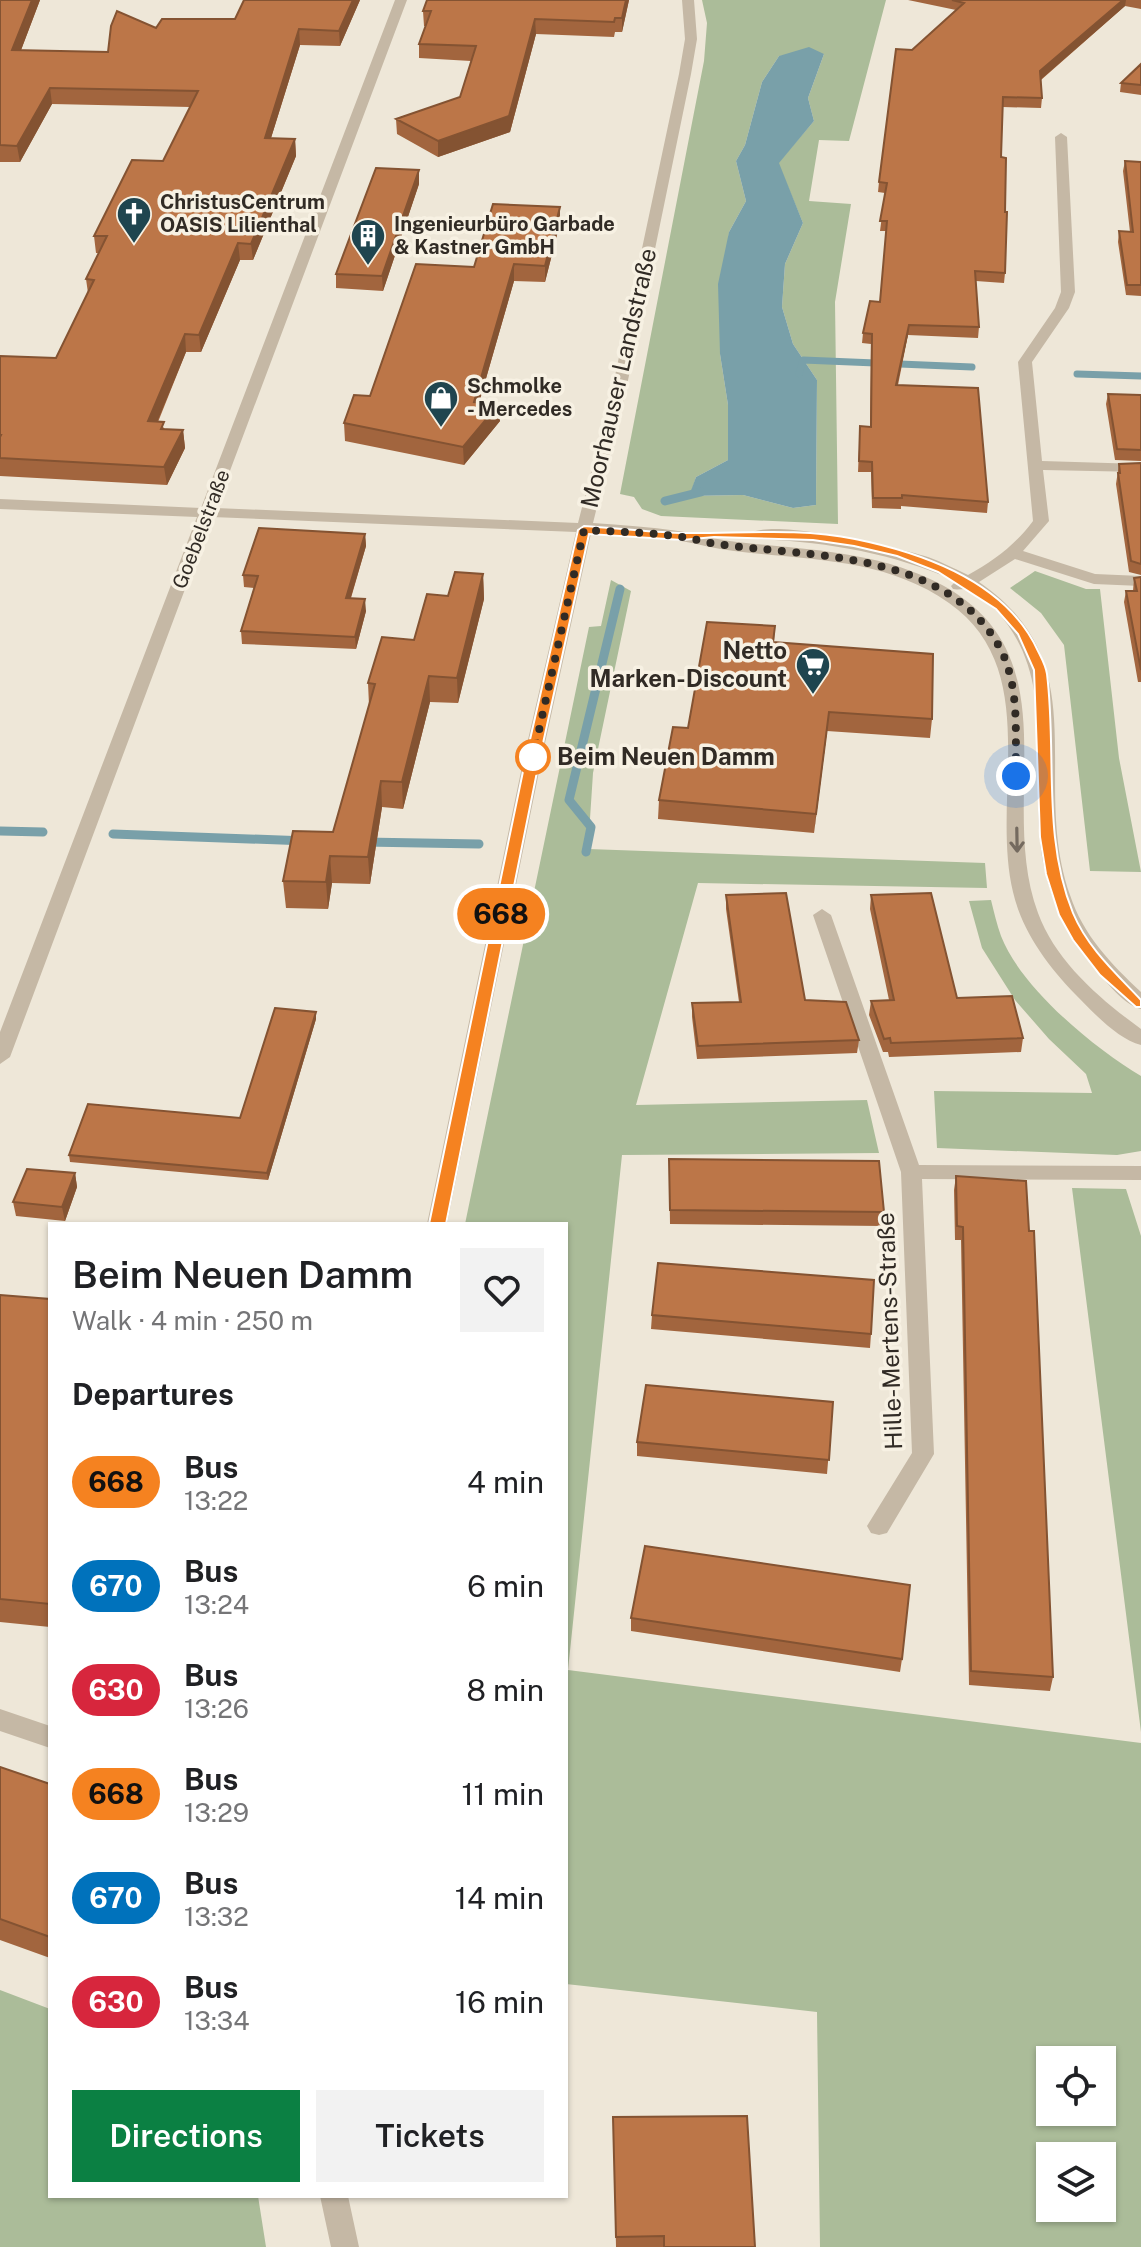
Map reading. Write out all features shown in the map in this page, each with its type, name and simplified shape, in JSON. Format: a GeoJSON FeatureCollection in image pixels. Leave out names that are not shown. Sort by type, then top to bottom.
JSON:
{"type":"FeatureCollection","features":[{"type":"Feature","properties":{"kind":"street","name":"Goebelstraße"},"geometry":{"type":"LineString","coordinates":[[0,1057],[401,0]]}},
{"type":"Feature","properties":{"kind":"street","name":"Moorhauser Landstraße"},"geometry":{"type":"LineString","coordinates":[[437,1222],[533,757],[619,390],[685,74],[691,39],[688,0]]}},
{"type":"Feature","properties":{"kind":"street"},"geometry":{"type":"LineString","coordinates":[[944,593],[1013,553],[1041,521],[1025,362],[1062,308],[1068,292],[1061,137]]}},
{"type":"Feature","properties":{"kind":"street"},"geometry":{"type":"LineString","coordinates":[[1037,465],[1141,468]]}},
{"type":"Feature","properties":{"kind":"street"},"geometry":{"type":"LineString","coordinates":[[0,504],[208,511],[682,537],[716,544],[851,559],[889,569],[944,593],[985,626],[1002,652],[1009,674],[1015,699],[1018,866],[1028,911],[1065,972],[1094,1004],[1141,1039]]}},
{"type":"Feature","properties":{"kind":"street"},"geometry":{"type":"LineString","coordinates":[[682,537],[714,534],[832,538],[901,553],[966,582],[1015,620],[1036,658],[1043,685],[1047,837],[1053,874],[1067,915],[1079,937],[1105,971],[1141,1003]]}},
{"type":"Feature","properties":{"kind":"street"},"geometry":{"type":"LineString","coordinates":[[1013,553],[1094,579],[1141,581]]}},
{"type":"Feature","properties":{"kind":"street","name":"Hille-Mertens-Straße"},"geometry":{"type":"LineString","coordinates":[[822,915],[911,1172],[923,1454],[879,1526]]}},
{"type":"Feature","properties":{"kind":"street"},"geometry":{"type":"LineString","coordinates":[[911,1172],[1141,1173]]}},
{"type":"Feature","properties":{"kind":"street"},"geometry":{"type":"LineString","coordinates":[[0,1720],[48,1736]]}},
{"type":"Feature","properties":{"kind":"street"},"geometry":{"type":"LineString","coordinates":[[334,2198],[345,2247]]}},
{"type":"Feature","properties":{"kind":"green space"},"geometry":{"type":"Polygon","coordinates":[[[702,0],[886,0],[849,141],[819,140],[809,201],[851,204],[835,302],[838,524],[661,516],[642,509],[634,497],[620,494],[704,61],[707,23],[702,0]],[[824,54],[779,56],[762,82],[745,145],[736,161],[746,201],[729,232],[720,354],[728,405],[728,460],[696,477],[690,496],[743,495],[793,508],[816,505],[817,380],[793,344],[782,307],[785,264],[803,223],[778,163],[814,121],[808,98],[824,54]]]}},
{"type":"Feature","properties":{"kind":"green space"},"geometry":{"type":"Polygon","coordinates":[[[1035,571],[1086,589],[1100,589],[1119,758],[1141,872],[1090,871],[1064,645],[1041,613],[1010,588],[1035,571]]]}},
{"type":"Feature","properties":{"kind":"green space"},"geometry":{"type":"Polygon","coordinates":[[[611,580],[631,591],[593,773],[588,849],[985,863],[987,888],[698,883],[636,1105],[867,1100],[879,1153],[622,1155],[568,1670],[568,1222],[465,1222],[589,627],[601,626],[611,580]]]}},
{"type":"Feature","properties":{"kind":"green space"},"geometry":{"type":"Polygon","coordinates":[[[991,900],[1001,936],[1011,956],[1042,996],[1102,1050],[1141,1076],[1141,1151],[1117,1155],[937,1148],[934,1091],[1092,1093],[1086,1074],[1049,1039],[1015,1000],[982,948],[969,901],[991,900]]]}},
{"type":"Feature","properties":{"kind":"green space"},"geometry":{"type":"Polygon","coordinates":[[[1072,1188],[1126,1189],[1141,1236],[1141,1732],[1072,1188]]]}},
{"type":"Feature","properties":{"kind":"green space"},"geometry":{"type":"Polygon","coordinates":[[[568,1670],[1141,1743],[1141,2247],[820,2247],[817,2012],[568,1984],[568,1670]]]}},
{"type":"Feature","properties":{"kind":"green space"},"geometry":{"type":"Polygon","coordinates":[[[0,1990],[48,2008],[48,2198],[258,2198],[266,2247],[0,2247],[0,1990]]]}},
{"type":"Feature","properties":{"kind":"water"},"geometry":{"type":"Polygon","coordinates":[[[809,47],[824,54],[808,98],[814,121],[779,163],[803,223],[785,264],[782,307],[793,344],[817,380],[816,505],[793,508],[743,495],[689,496],[696,477],[728,460],[728,405],[720,354],[718,284],[729,232],[746,201],[736,161],[745,145],[762,82],[779,56],[809,47]]]}},
{"type":"Feature","properties":{"kind":"building"},"geometry":{"type":"Polygon","coordinates":[[[0,0],[32,0],[12,50],[108,52],[111,26],[117,11],[156,28],[162,19],[235,19],[244,0],[353,0],[339,31],[299,29],[265,138],[295,139],[251,244],[238,243],[199,335],[185,334],[148,421],[164,422],[161,429],[183,430],[164,467],[0,458],[0,356],[56,358],[94,280],[86,279],[107,236],[94,236],[132,160],[163,161],[198,91],[50,88],[17,146],[0,145],[0,0]]]}},
{"type":"Feature","properties":{"kind":"building"},"geometry":{"type":"Polygon","coordinates":[[[427,0],[626,0],[622,18],[615,18],[614,22],[535,19],[509,116],[438,141],[396,119],[460,97],[476,46],[419,44],[431,11],[423,11],[427,0]]]}},
{"type":"Feature","properties":{"kind":"building"},"geometry":{"type":"Polygon","coordinates":[[[952,0],[1123,0],[1040,71],[1042,98],[1003,97],[1001,157],[1006,158],[1007,212],[1005,273],[975,271],[979,327],[909,325],[896,385],[978,388],[988,502],[902,495],[902,498],[873,498],[872,462],[859,461],[860,426],[871,427],[872,334],[863,333],[870,301],[880,302],[887,221],[880,221],[887,183],[879,182],[896,49],[912,50],[964,3],[952,0]]]}},
{"type":"Feature","properties":{"kind":"building"},"geometry":{"type":"Polygon","coordinates":[[[1141,64],[1141,85],[1121,83],[1141,64]]]}},
{"type":"Feature","properties":{"kind":"building"},"geometry":{"type":"Polygon","coordinates":[[[1125,161],[1141,162],[1141,285],[1127,285],[1119,231],[1133,232],[1125,161]]]}},
{"type":"Feature","properties":{"kind":"building"},"geometry":{"type":"Polygon","coordinates":[[[376,168],[419,170],[382,276],[336,274],[376,168]]]}},
{"type":"Feature","properties":{"kind":"building"},"geometry":{"type":"Polygon","coordinates":[[[493,204],[560,207],[545,266],[514,264],[474,402],[499,404],[463,447],[344,423],[354,395],[370,396],[416,264],[474,267],[493,204]]]}},
{"type":"Feature","properties":{"kind":"building"},"geometry":{"type":"Polygon","coordinates":[[[1108,394],[1141,395],[1141,450],[1117,449],[1108,394]]]}},
{"type":"Feature","properties":{"kind":"building"},"geometry":{"type":"Polygon","coordinates":[[[1141,463],[1141,564],[1131,561],[1118,473],[1119,464],[1141,463]]]}},
{"type":"Feature","properties":{"kind":"building"},"geometry":{"type":"Polygon","coordinates":[[[259,528],[365,534],[346,598],[365,599],[355,637],[241,631],[258,576],[243,575],[259,528]]]}},
{"type":"Feature","properties":{"kind":"building"},"geometry":{"type":"Polygon","coordinates":[[[455,572],[483,574],[457,678],[429,676],[402,782],[381,781],[368,857],[330,856],[326,882],[283,881],[293,831],[333,832],[375,684],[368,683],[382,637],[414,640],[427,594],[448,596],[455,572]]]}},
{"type":"Feature","properties":{"kind":"building"},"geometry":{"type":"Polygon","coordinates":[[[1141,577],[1141,670],[1126,591],[1137,591],[1134,578],[1141,577]]]}},
{"type":"Feature","properties":{"kind":"building"},"geometry":{"type":"Polygon","coordinates":[[[707,622],[775,626],[773,642],[933,654],[932,719],[829,712],[816,814],[659,800],[673,727],[688,728],[707,622]]]}},
{"type":"Feature","properties":{"kind":"building"},"geometry":{"type":"Polygon","coordinates":[[[786,893],[805,1000],[846,1002],[859,1040],[698,1046],[692,1003],[741,1002],[726,895],[786,893]]]}},
{"type":"Feature","properties":{"kind":"building"},"geometry":{"type":"Polygon","coordinates":[[[931,893],[957,998],[1012,996],[1023,1038],[891,1043],[890,1038],[884,1039],[871,1001],[894,1000],[871,895],[931,893]]]}},
{"type":"Feature","properties":{"kind":"building"},"geometry":{"type":"Polygon","coordinates":[[[275,1008],[316,1012],[267,1173],[69,1155],[88,1104],[240,1118],[275,1008]]]}},
{"type":"Feature","properties":{"kind":"building"},"geometry":{"type":"Polygon","coordinates":[[[669,1159],[879,1161],[884,1212],[670,1210],[669,1159]]]}},
{"type":"Feature","properties":{"kind":"building"},"geometry":{"type":"Polygon","coordinates":[[[27,1169],[75,1173],[62,1207],[13,1202],[27,1169]]]}},
{"type":"Feature","properties":{"kind":"building"},"geometry":{"type":"Polygon","coordinates":[[[956,1176],[1026,1181],[1029,1231],[1034,1231],[1053,1677],[971,1671],[963,1227],[957,1226],[956,1176]]]}},
{"type":"Feature","properties":{"kind":"building"},"geometry":{"type":"Polygon","coordinates":[[[658,1263],[874,1280],[871,1334],[652,1315],[658,1263]]]}},
{"type":"Feature","properties":{"kind":"building"},"geometry":{"type":"Polygon","coordinates":[[[0,1295],[48,1299],[48,1604],[0,1599],[0,1295]]]}},
{"type":"Feature","properties":{"kind":"building"},"geometry":{"type":"Polygon","coordinates":[[[646,1385],[833,1402],[829,1460],[637,1442],[646,1385]]]}},
{"type":"Feature","properties":{"kind":"building"},"geometry":{"type":"Polygon","coordinates":[[[645,1546],[910,1585],[902,1659],[631,1618],[645,1546]]]}},
{"type":"Feature","properties":{"kind":"building"},"geometry":{"type":"Polygon","coordinates":[[[0,1767],[48,1783],[48,1936],[0,1919],[0,1767]]]}},
{"type":"Feature","properties":{"kind":"building"},"geometry":{"type":"Polygon","coordinates":[[[747,2116],[755,2247],[664,2247],[664,2236],[616,2237],[613,2117],[747,2116]]]}},
{"type":"Feature","properties":{"kind":"waterway"},"geometry":{"type":"LineString","coordinates":[[799,374],[803,360],[972,367]]}},
{"type":"Feature","properties":{"kind":"waterway"},"geometry":{"type":"LineString","coordinates":[[1077,374],[1141,376]]}},
{"type":"Feature","properties":{"kind":"waterway"},"geometry":{"type":"LineString","coordinates":[[665,501],[701,492]]}},
{"type":"Feature","properties":{"kind":"waterway"},"geometry":{"type":"LineString","coordinates":[[586,852],[591,827],[569,800],[620,589]]}},
{"type":"Feature","properties":{"kind":"waterway"},"geometry":{"type":"LineString","coordinates":[[0,831],[43,832]]}},
{"type":"Feature","properties":{"kind":"waterway"},"geometry":{"type":"LineString","coordinates":[[113,834],[307,841]]}},
{"type":"Feature","properties":{"kind":"waterway"},"geometry":{"type":"LineString","coordinates":[[364,842],[479,844]]}},
{"type":"Feature","properties":{"kind":"bus line","name":"668"},"geometry":{"type":"LineString","coordinates":[[438,1222],[533,757],[584,530],[682,537],[714,534],[813,536],[854,542],[901,553],[943,570],[1000,606],[1023,632],[1041,670],[1047,837],[1053,874],[1067,915],[1079,937],[1105,971],[1141,1003]]}},
{"type":"Feature","properties":{"kind":"place","name":"ChristusCentrum OASIS Lilienthal"},"geometry":{"type":"Point","coordinates":[134,245]}},
{"type":"Feature","properties":{"kind":"place","name":"Ingenieurbüro Garbade & Kastner GmbH"},"geometry":{"type":"Point","coordinates":[368,267]}},
{"type":"Feature","properties":{"kind":"place","name":"Schmolke - Mercedes"},"geometry":{"type":"Point","coordinates":[441,429]}},
{"type":"Feature","properties":{"kind":"place","name":"Netto Marken-Discount"},"geometry":{"type":"Point","coordinates":[813,696]}},
{"type":"Feature","properties":{"kind":"place","name":"Beim Neuen Damm"},"geometry":{"type":"Point","coordinates":[533,757]}},
{"type":"Feature","properties":{"kind":"route"},"geometry":{"type":"LineString","coordinates":[[533,757],[584,530],[682,537],[716,544],[851,559],[889,569],[944,593],[985,626],[1002,652],[1015,699],[1016,776]]}}]}
